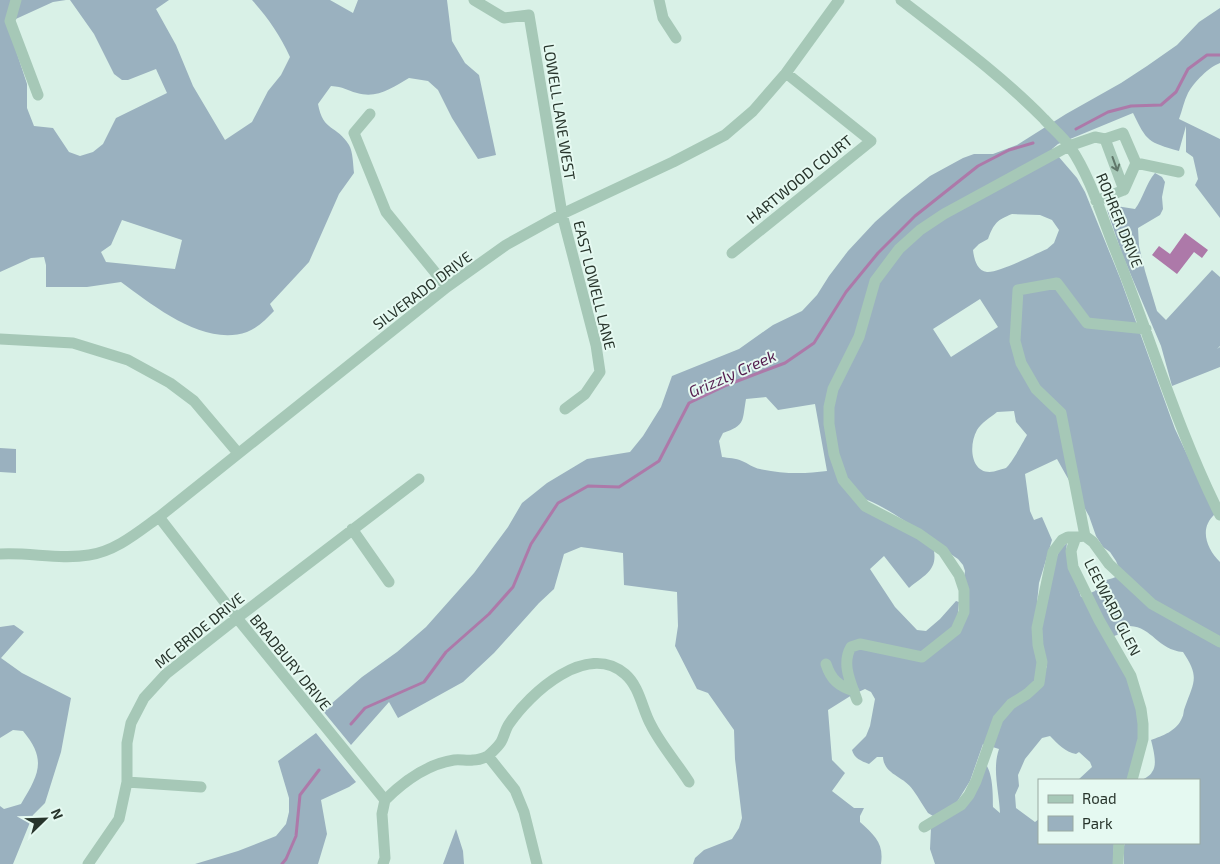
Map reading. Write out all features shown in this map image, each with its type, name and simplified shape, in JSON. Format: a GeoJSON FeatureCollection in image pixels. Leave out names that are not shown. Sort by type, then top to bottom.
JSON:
{"type":"FeatureCollection","features":[{"type":"Feature","properties":{"kind":"street"},"geometry":{"type":"LineString","coordinates":[[16,0],[10,20],[38,95]]}},
{"type":"Feature","properties":{"kind":"street","name":"LOWELL LANE WEST"},"geometry":{"type":"LineString","coordinates":[[474,0],[504,18],[530,15],[562,214]]}},
{"type":"Feature","properties":{"kind":"street"},"geometry":{"type":"LineString","coordinates":[[659,0],[663,18],[676,38]]}},
{"type":"Feature","properties":{"kind":"street","name":"SILVERADO DRIVE"},"geometry":{"type":"LineString","coordinates":[[0,554],[89,556],[125,541],[159,517],[447,287],[506,245],[562,214],[673,162],[725,135],[754,111],[786,73],[839,0]]}},
{"type":"Feature","properties":{"kind":"street","name":"ROHRER DRIVE"},"geometry":{"type":"LineString","coordinates":[[902,0],[1018,92],[1069,146],[1084,173],[1096,201],[1180,423],[1207,489],[1220,515]]}},
{"type":"Feature","properties":{"kind":"street","name":"HARTWOOD COURT"},"geometry":{"type":"LineString","coordinates":[[732,253],[871,141],[786,73]]}},
{"type":"Feature","properties":{"kind":"street"},"geometry":{"type":"LineString","coordinates":[[370,114],[354,133],[386,212],[447,287]]}},
{"type":"Feature","properties":{"kind":"street"},"geometry":{"type":"LineString","coordinates":[[826,664],[833,679],[856,696],[848,675],[846,656],[851,647],[860,644],[922,657],[956,630],[964,612],[964,590],[959,575],[943,551],[918,534],[865,506],[843,480],[834,454],[829,407],[833,389],[859,337],[875,281],[899,249],[920,230],[944,214],[1069,146],[1095,137],[1105,139],[1123,133],[1136,163],[1124,190],[1096,201]]}},
{"type":"Feature","properties":{"kind":"street"},"geometry":{"type":"LineString","coordinates":[[1105,139],[1124,190]]}},
{"type":"Feature","properties":{"kind":"street"},"geometry":{"type":"LineString","coordinates":[[1136,163],[1179,172]]}},
{"type":"Feature","properties":{"kind":"street","name":"EAST LOWELL LANE"},"geometry":{"type":"LineString","coordinates":[[562,214],[596,345],[600,372],[585,394],[566,409]]}},
{"type":"Feature","properties":{"kind":"street"},"geometry":{"type":"LineString","coordinates":[[924,827],[960,805],[969,795],[976,781],[998,719],[1011,704],[1028,694],[1039,683],[1042,662],[1037,628],[1053,552],[1062,540],[1068,537],[1080,537],[1062,413],[1036,389],[1021,363],[1015,340],[1018,290],[1057,283],[1087,324],[1146,329]]}},
{"type":"Feature","properties":{"kind":"street"},"geometry":{"type":"LineString","coordinates":[[0,340],[73,343],[128,360],[170,383],[194,401],[238,453]]}},
{"type":"Feature","properties":{"kind":"street","name":"MC BRIDE DRIVE"},"geometry":{"type":"LineString","coordinates":[[88,864],[119,820],[127,782],[127,743],[131,723],[144,698],[166,674],[236,618],[419,479]]}},
{"type":"Feature","properties":{"kind":"street","name":"BRADBURY DRIVE"},"geometry":{"type":"LineString","coordinates":[[159,517],[236,618],[347,756],[385,800]]}},
{"type":"Feature","properties":{"kind":"street"},"geometry":{"type":"LineString","coordinates":[[352,529],[389,582]]}},
{"type":"Feature","properties":{"kind":"street","name":"LEEWARD GLEN"},"geometry":{"type":"LineString","coordinates":[[1132,779],[1143,739],[1141,709],[1131,676],[1099,620],[1073,567],[1071,552],[1080,537],[1093,542],[1109,564],[1152,604],[1220,642]]}},
{"type":"Feature","properties":{"kind":"street"},"geometry":{"type":"LineString","coordinates":[[383,864],[385,858],[382,814],[385,800],[397,788],[424,770],[456,759],[473,760],[488,756],[501,742],[508,725],[527,703],[555,677],[573,668],[594,664],[610,666],[625,674],[638,692],[650,725],[689,782]]}},
{"type":"Feature","properties":{"kind":"street"},"geometry":{"type":"LineString","coordinates":[[488,756],[516,790],[524,812],[537,864]]}},
{"type":"Feature","properties":{"kind":"street"},"geometry":{"type":"LineString","coordinates":[[127,782],[201,787]]}},
{"type":"Feature","properties":{"kind":"street"},"geometry":{"type":"LineString","coordinates":[[1118,864],[1119,844]]}},
{"type":"Feature","properties":{"kind":"green space"},"geometry":{"type":"Polygon","coordinates":[[[0,0],[66,0],[53,2],[7,23],[27,84],[27,108],[34,126],[53,128],[69,152],[80,156],[93,152],[103,144],[116,118],[167,93],[156,69],[128,80],[122,80],[114,74],[94,34],[70,0],[169,0],[156,9],[176,45],[193,86],[225,140],[252,122],[268,91],[281,75],[290,57],[273,27],[252,0],[330,0],[353,13],[358,0],[447,0],[452,41],[465,63],[479,75],[496,155],[478,159],[452,118],[438,90],[428,81],[409,78],[384,92],[371,95],[331,86],[318,104],[320,113],[327,124],[340,134],[349,145],[354,173],[339,194],[309,262],[270,304],[274,311],[255,328],[247,332],[231,335],[214,334],[197,329],[180,322],[121,282],[87,287],[46,287],[44,257],[31,258],[0,272],[0,0]],[[122,220],[111,245],[101,252],[106,262],[175,269],[182,240],[122,220]]]}},
{"type":"Feature","properties":{"kind":"green space"},"geometry":{"type":"Polygon","coordinates":[[[1220,8],[1220,63],[1207,71],[1188,93],[1179,119],[1220,139],[1220,218],[1195,185],[1198,179],[1193,157],[1186,152],[1186,126],[1179,151],[1155,143],[1150,139],[1142,130],[1133,113],[1058,144],[1052,149],[1077,178],[1085,192],[1120,278],[1175,429],[1215,514],[1207,525],[1206,538],[1211,551],[1220,562],[1220,864],[1124,864],[1125,844],[1200,844],[1200,779],[1144,779],[1149,776],[1155,765],[1151,740],[1173,730],[1183,717],[1184,708],[1194,680],[1192,668],[1183,652],[1167,647],[1138,627],[1130,626],[1111,637],[1131,688],[1139,729],[1135,757],[1128,779],[1079,779],[1092,767],[1090,762],[1079,752],[1076,754],[1065,750],[1050,736],[1042,738],[1025,759],[1018,775],[1019,786],[1015,795],[1016,808],[1035,822],[1038,820],[1038,844],[1114,844],[1113,864],[935,864],[930,849],[931,828],[959,810],[984,762],[991,777],[993,807],[1000,813],[996,772],[999,749],[983,744],[970,781],[957,802],[933,816],[928,813],[909,785],[887,768],[883,757],[877,757],[869,764],[854,755],[852,750],[866,736],[870,726],[875,699],[871,692],[865,689],[828,710],[832,760],[845,773],[832,791],[854,808],[864,808],[860,816],[860,822],[880,845],[881,864],[693,864],[695,858],[704,850],[732,839],[739,828],[742,818],[735,759],[734,730],[708,693],[697,689],[675,646],[678,626],[677,592],[624,585],[623,553],[581,547],[564,554],[554,589],[494,653],[463,682],[398,718],[389,702],[351,745],[323,711],[362,677],[397,652],[426,627],[474,573],[508,527],[522,503],[547,483],[587,459],[630,452],[643,436],[661,407],[672,376],[739,349],[773,325],[802,311],[817,295],[848,251],[875,222],[930,176],[974,154],[993,154],[1017,145],[1066,114],[1121,83],[1177,45],[1199,22],[1220,8]],[[1012,214],[999,220],[992,229],[988,239],[973,250],[977,264],[984,271],[993,272],[1000,270],[1047,249],[1054,243],[1059,230],[1052,220],[1040,215],[1012,214]],[[980,299],[933,329],[951,357],[998,327],[980,299]],[[766,397],[746,399],[742,421],[736,427],[723,433],[719,441],[722,457],[737,459],[757,468],[777,472],[827,471],[815,404],[778,410],[766,397]],[[1014,411],[997,412],[977,430],[972,445],[972,453],[974,460],[983,470],[990,472],[1006,468],[1027,435],[1016,422],[1014,411]],[[1057,459],[1025,474],[1030,511],[1034,520],[1042,517],[1052,540],[1039,583],[1037,603],[1039,673],[1047,667],[1043,651],[1041,628],[1053,566],[1060,549],[1067,543],[1066,551],[1081,597],[1095,591],[1101,582],[1118,576],[1119,568],[1110,552],[1103,547],[1096,536],[1089,516],[1057,459]],[[852,495],[933,546],[933,566],[926,575],[909,588],[884,556],[870,569],[895,607],[917,630],[926,631],[956,601],[959,602],[956,632],[965,571],[963,565],[958,559],[892,513],[878,505],[852,495]]]}},
{"type":"Feature","properties":{"kind":"green space"},"geometry":{"type":"Polygon","coordinates":[[[1155,173],[1162,177],[1165,182],[1162,197],[1163,209],[1160,215],[1138,228],[1139,246],[1157,311],[1166,320],[1212,270],[1220,277],[1220,346],[1217,349],[1220,347],[1220,367],[1172,386],[1161,346],[1122,254],[1107,210],[1116,206],[1135,209],[1155,173]]]}},
{"type":"Feature","properties":{"kind":"green space"},"geometry":{"type":"Polygon","coordinates":[[[0,448],[16,449],[16,473],[0,472],[0,448]]]}},
{"type":"Feature","properties":{"kind":"green space"},"geometry":{"type":"Polygon","coordinates":[[[14,625],[24,632],[1,658],[22,673],[71,698],[61,752],[45,803],[33,815],[13,864],[0,864],[0,806],[4,809],[21,804],[32,784],[38,767],[35,750],[23,731],[13,730],[0,738],[0,627],[14,625]]]}},
{"type":"Feature","properties":{"kind":"green space"},"geometry":{"type":"Polygon","coordinates":[[[316,733],[356,782],[321,800],[327,834],[318,864],[195,864],[238,851],[276,836],[286,824],[289,812],[289,798],[278,761],[316,733]]]}},
{"type":"Feature","properties":{"kind":"green space"},"geometry":{"type":"Polygon","coordinates":[[[456,829],[463,851],[464,864],[443,864],[456,829]]]}},
{"type":"Feature","properties":{"kind":"shaded area"},"geometry":{"type":"Polygon","coordinates":[[[1185,233],[1208,250],[1202,258],[1194,252],[1177,274],[1152,255],[1159,246],[1170,254],[1185,233]]]}},
{"type":"Feature","properties":{"kind":"waterway","name":"Grizzly Creek"},"geometry":{"type":"LineString","coordinates":[[1076,129],[1108,112],[1131,106],[1161,105],[1176,92],[1188,69],[1207,55],[1220,55]]}},
{"type":"Feature","properties":{"kind":"waterway","name":"Grizzly Creek"},"geometry":{"type":"LineString","coordinates":[[351,724],[365,708],[424,682],[446,652],[489,614],[513,587],[531,544],[558,503],[588,486],[619,487],[659,461],[689,403],[727,385],[785,363],[814,343],[846,292],[878,253],[915,216],[978,166],[1009,150],[1033,143]]}},
{"type":"Feature","properties":{"kind":"waterway","name":"Grizzly Creek"},"geometry":{"type":"LineString","coordinates":[[282,864],[296,836],[300,795],[319,770]]}}]}
